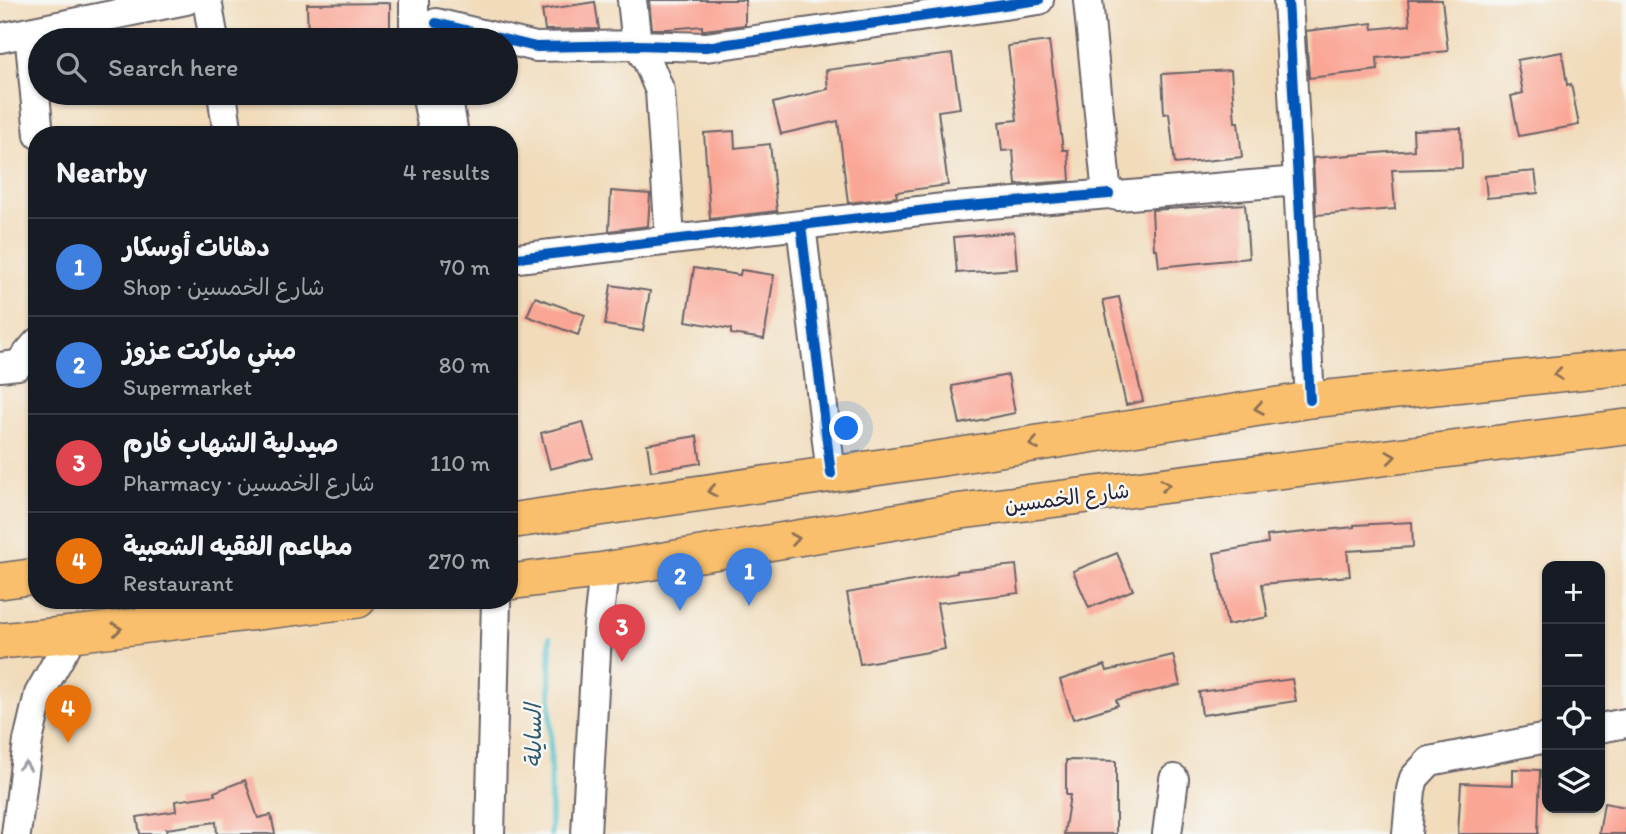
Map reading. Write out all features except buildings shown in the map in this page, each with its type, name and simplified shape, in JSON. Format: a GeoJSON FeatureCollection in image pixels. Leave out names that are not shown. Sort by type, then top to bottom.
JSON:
{"type":"FeatureCollection","features":[{"type":"Feature","properties":{"kind":"main road"},"geometry":{"type":"LineString","coordinates":[[518,520],[943,458],[1310,400],[1626,367]]}},
{"type":"Feature","properties":{"kind":"main road","name":"شارع الخمسين"},"geometry":{"type":"LineString","coordinates":[[518,581],[604,570],[954,512],[1626,427]]}},
{"type":"Feature","properties":{"kind":"main road"},"geometry":{"type":"LineString","coordinates":[[943,458],[954,512]]}},
{"type":"Feature","properties":{"kind":"main road"},"geometry":{"type":"LineString","coordinates":[[0,581],[28,577]]}},
{"type":"Feature","properties":{"kind":"main road"},"geometry":{"type":"LineString","coordinates":[[0,641],[283,609]]}},
{"type":"Feature","properties":{"kind":"street"},"geometry":{"type":"LineString","coordinates":[[49,28],[186,0]]}},
{"type":"Feature","properties":{"kind":"street"},"geometry":{"type":"LineString","coordinates":[[208,0],[212,28]]}},
{"type":"Feature","properties":{"kind":"street"},"geometry":{"type":"LineString","coordinates":[[414,0],[414,24],[432,26]]}},
{"type":"Feature","properties":{"kind":"street"},"geometry":{"type":"LineString","coordinates":[[632,0],[637,45],[647,60],[660,91],[670,239]]}},
{"type":"Feature","properties":{"kind":"street"},"geometry":{"type":"LineString","coordinates":[[518,43],[536,47],[706,47],[1039,0]]}},
{"type":"Feature","properties":{"kind":"street"},"geometry":{"type":"LineString","coordinates":[[1088,0],[1109,194]]}},
{"type":"Feature","properties":{"kind":"street"},"geometry":{"type":"LineString","coordinates":[[1288,0],[1310,400]]}},
{"type":"Feature","properties":{"kind":"street"},"geometry":{"type":"LineString","coordinates":[[0,38],[28,32]]}},
{"type":"Feature","properties":{"kind":"street"},"geometry":{"type":"LineString","coordinates":[[36,105],[38,126]]}},
{"type":"Feature","properties":{"kind":"street"},"geometry":{"type":"LineString","coordinates":[[224,105],[227,126]]}},
{"type":"Feature","properties":{"kind":"street"},"geometry":{"type":"LineString","coordinates":[[428,105],[432,126]]}},
{"type":"Feature","properties":{"kind":"street"},"geometry":{"type":"LineString","coordinates":[[449,105],[452,126]]}},
{"type":"Feature","properties":{"kind":"street"},"geometry":{"type":"LineString","coordinates":[[518,258],[944,208],[1298,181]]}},
{"type":"Feature","properties":{"kind":"street"},"geometry":{"type":"LineString","coordinates":[[801,225],[831,474]]}},
{"type":"Feature","properties":{"kind":"street"},"geometry":{"type":"LineString","coordinates":[[0,367],[18,365],[28,353]]}},
{"type":"Feature","properties":{"kind":"street"},"geometry":{"type":"LineString","coordinates":[[586,834],[597,634],[604,570]]}},
{"type":"Feature","properties":{"kind":"street"},"geometry":{"type":"LineString","coordinates":[[490,834],[496,609]]}},
{"type":"Feature","properties":{"kind":"street"},"geometry":{"type":"LineString","coordinates":[[16,834],[28,741],[39,694],[73,634]]}},
{"type":"Feature","properties":{"kind":"street"},"geometry":{"type":"LineString","coordinates":[[1605,727],[1626,723]]}},
{"type":"Feature","properties":{"kind":"street"},"geometry":{"type":"LineString","coordinates":[[1407,834],[1414,778],[1430,761],[1542,739]]}},
{"type":"Feature","properties":{"kind":"street"},"geometry":{"type":"LineString","coordinates":[[1167,834],[1174,779]]}},
{"type":"Feature","properties":{"kind":"waterway","name":"السايلة"},"geometry":{"type":"LineString","coordinates":[[550,638],[551,834]]}},
{"type":"Feature","properties":{"kind":"cycle path"},"geometry":{"type":"LineString","coordinates":[[518,43],[536,47],[706,47],[1039,0]]}},
{"type":"Feature","properties":{"kind":"cycle path"},"geometry":{"type":"LineString","coordinates":[[1288,0],[1310,400]]}},
{"type":"Feature","properties":{"kind":"cycle path"},"geometry":{"type":"LineString","coordinates":[[436,23],[457,28]]}},
{"type":"Feature","properties":{"kind":"cycle path"},"geometry":{"type":"LineString","coordinates":[[831,474],[801,225],[944,208],[1109,194]]}},
{"type":"Feature","properties":{"kind":"cycle path"},"geometry":{"type":"LineString","coordinates":[[518,258],[801,225]]}},
{"type":"Feature","properties":{"kind":"place","name":"دهانات أوسكار"},"geometry":{"type":"Point","coordinates":[749,606]}},
{"type":"Feature","properties":{"kind":"place","name":"مبني ماركت عزوز"},"geometry":{"type":"Point","coordinates":[680,611]}},
{"type":"Feature","properties":{"kind":"place","name":"صيدلية الشهاب فارم"},"geometry":{"type":"Point","coordinates":[622,662]}},
{"type":"Feature","properties":{"kind":"place","name":"مطاعم الفقيه الشعبية"},"geometry":{"type":"Point","coordinates":[68,743]}}]}
